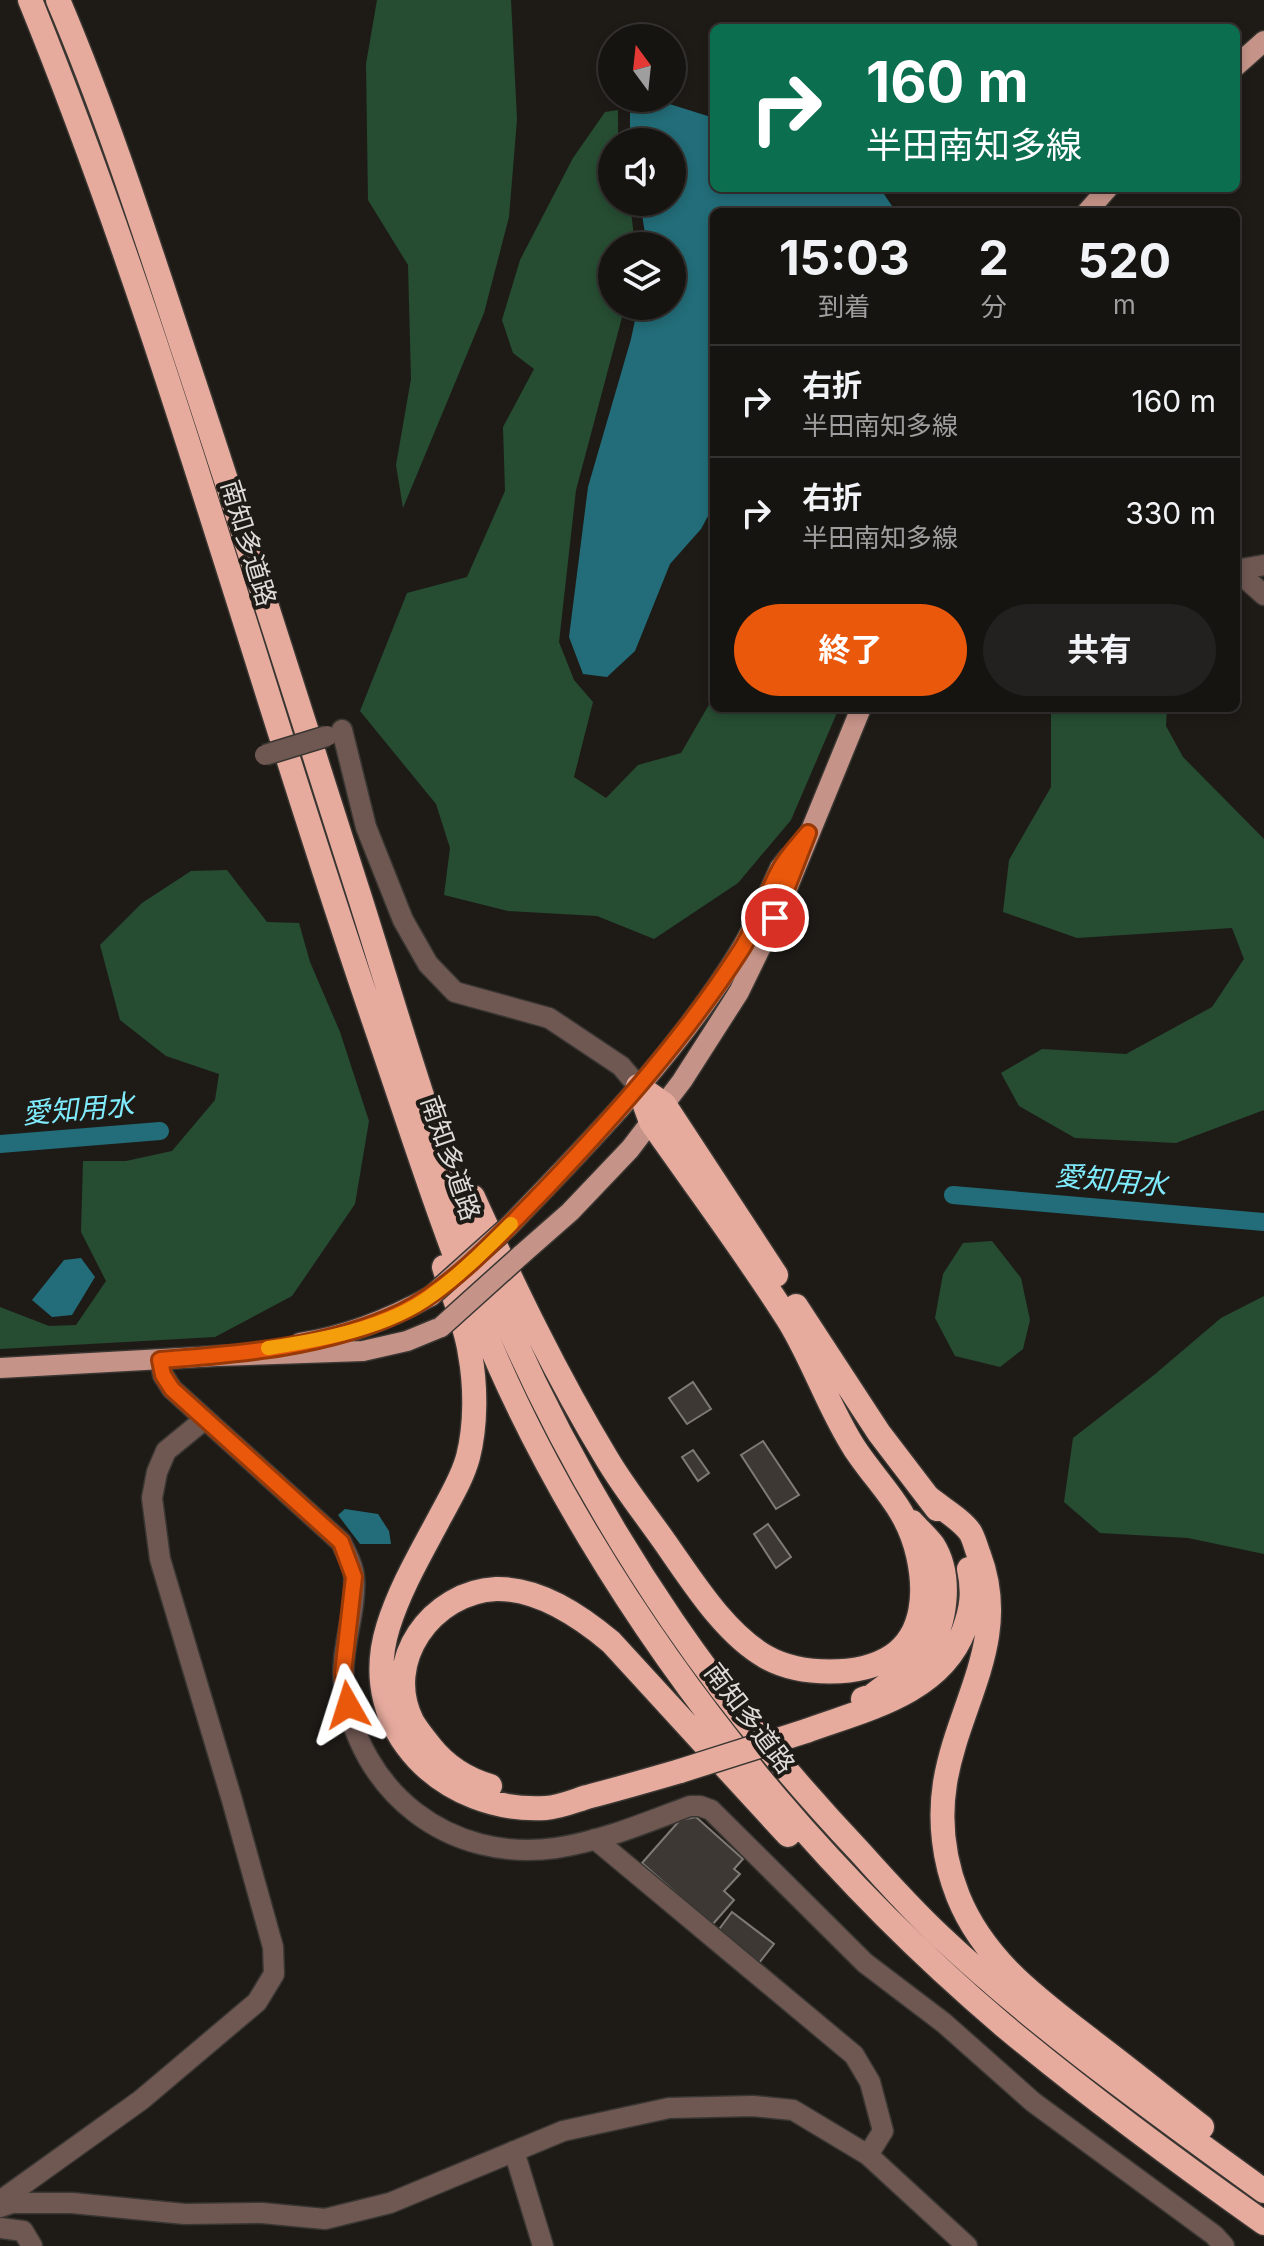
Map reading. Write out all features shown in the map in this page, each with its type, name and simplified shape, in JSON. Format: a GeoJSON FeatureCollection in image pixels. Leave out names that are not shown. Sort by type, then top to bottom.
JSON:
{"type":"FeatureCollection","features":[{"type":"Feature","properties":{"kind":"highway","name":"南知多道路"},"geometry":{"type":"LineString","coordinates":[[30,0],[92,158],[199,478],[362,985],[480,1320],[527,1424],[589,1536],[651,1634],[750,1768],[877,1908],[1003,2024],[1142,2137],[1264,2223]]}},
{"type":"Feature","properties":{"kind":"highway","name":"南知多道路"},"geometry":{"type":"LineString","coordinates":[[58,0],[123,172],[212,436],[450,1178],[510,1330],[554,1420],[611,1522],[672,1620],[734,1707],[813,1802],[938,1934],[1109,2079],[1264,2191]]}},
{"type":"Feature","properties":{"kind":"highway"},"geometry":{"type":"LineString","coordinates":[[362,985],[355,1010],[442,1261],[470,1354],[472,1391],[468,1456],[459,1481],[412,1571],[389,1625],[383,1648],[385,1694],[392,1721],[424,1767],[447,1784],[480,1800],[518,1808],[550,1808],[913,1690],[945,1663],[960,1641],[971,1609],[974,1590],[958,1538],[879,1433],[638,1086]]}},
{"type":"Feature","properties":{"kind":"highway"},"geometry":{"type":"LineString","coordinates":[[658,1113],[790,1323],[855,1448],[903,1513],[933,1545],[941,1563],[944,1589],[938,1635],[924,1655],[872,1696],[803,1726]]}},
{"type":"Feature","properties":{"kind":"highway"},"geometry":{"type":"LineString","coordinates":[[450,1178],[471,1192],[526,1315],[608,1461],[709,1605],[747,1643],[768,1658],[811,1671],[855,1671],[884,1661],[905,1647],[915,1629],[922,1600],[922,1578],[917,1551],[903,1513]]}},
{"type":"Feature","properties":{"kind":"highway"},"geometry":{"type":"LineString","coordinates":[[928,1497],[970,1532],[985,1571],[989,1602],[983,1663],[945,1782],[942,1815],[946,1857],[958,1897],[983,1943],[1019,1984],[1264,2175]]}},
{"type":"Feature","properties":{"kind":"highway"},"geometry":{"type":"LineString","coordinates":[[678,1765],[565,1791],[518,1793],[481,1783],[443,1762],[412,1719],[406,1700],[404,1672],[409,1649],[422,1626],[439,1610],[463,1597],[495,1589],[523,1593],[571,1612],[611,1642],[770,1817],[856,1902],[877,1908]]}},
{"type":"Feature","properties":{"kind":"main road"},"geometry":{"type":"LineString","coordinates":[[1240,62],[1264,41]]}},
{"type":"Feature","properties":{"kind":"main road"},"geometry":{"type":"LineString","coordinates":[[1090,208],[1104,192]]}},
{"type":"Feature","properties":{"kind":"main road"},"geometry":{"type":"LineString","coordinates":[[0,1368],[363,1351],[407,1341],[441,1327],[600,1181],[630,1149],[682,1081],[739,992],[775,918],[859,712]]}},
{"type":"Feature","properties":{"kind":"main road"},"geometry":{"type":"LineString","coordinates":[[217,1356],[314,1341],[401,1313],[431,1296],[508,1227],[609,1122],[675,1043],[741,950],[780,868],[808,833]]}},
{"type":"Feature","properties":{"kind":"street"},"geometry":{"type":"LineString","coordinates":[[1240,569],[1264,565]]}},
{"type":"Feature","properties":{"kind":"street"},"geometry":{"type":"LineString","coordinates":[[1240,574],[1264,595]]}},
{"type":"Feature","properties":{"kind":"street"},"geometry":{"type":"LineString","coordinates":[[265,755],[335,733],[366,827],[403,920],[428,964],[455,992],[549,1018],[621,1066],[638,1086]]}},
{"type":"Feature","properties":{"kind":"street"},"geometry":{"type":"LineString","coordinates":[[160,1360],[163,1375],[172,1389],[341,1542],[354,1577],[343,1673],[356,1735],[390,1790],[426,1821],[462,1839],[480,1844],[531,1850],[557,1848],[595,1839],[690,1806],[711,1810],[865,1963],[944,2023],[1033,2102],[1214,2235],[1224,2246]]}},
{"type":"Feature","properties":{"kind":"street"},"geometry":{"type":"LineString","coordinates":[[0,2204],[141,2100],[257,2002],[274,1974],[269,1932],[160,1559],[152,1498],[157,1472],[166,1451],[205,1419]]}},
{"type":"Feature","properties":{"kind":"street"},"geometry":{"type":"LineString","coordinates":[[595,1839],[854,2055],[870,2082],[883,2131],[868,2155]]}},
{"type":"Feature","properties":{"kind":"street"},"geometry":{"type":"LineString","coordinates":[[0,2204],[72,2203],[185,2214],[262,2213],[325,2219],[390,2203],[563,2131],[669,2108],[753,2106],[793,2110],[868,2155],[967,2246]]}},
{"type":"Feature","properties":{"kind":"street"},"geometry":{"type":"LineString","coordinates":[[514,2151],[543,2246]]}},
{"type":"Feature","properties":{"kind":"street"},"geometry":{"type":"LineString","coordinates":[[0,2228],[23,2231],[32,2246]]}},
{"type":"Feature","properties":{"kind":"green space"},"geometry":{"type":"Polygon","coordinates":[[[377,0],[511,0],[517,119],[509,217],[484,313],[403,508],[396,465],[411,379],[408,265],[368,200],[366,64],[377,0]]]}},
{"type":"Feature","properties":{"kind":"green space"},"geometry":{"type":"Polygon","coordinates":[[[605,112],[618,112],[618,128],[598,128],[598,216],[632,216],[633,232],[598,232],[598,320],[621,320],[576,490],[559,642],[574,680],[593,702],[574,777],[606,798],[638,765],[681,753],[710,703],[710,712],[837,712],[791,820],[738,883],[654,939],[597,916],[508,911],[444,895],[450,848],[436,804],[360,711],[407,593],[467,577],[505,491],[503,427],[534,369],[513,353],[502,320],[520,260],[573,158],[605,112]]]}},
{"type":"Feature","properties":{"kind":"green space"},"geometry":{"type":"Polygon","coordinates":[[[1051,712],[1167,712],[1166,726],[1183,757],[1264,839],[1264,1110],[1176,1143],[1075,1138],[1019,1106],[1001,1073],[1042,1049],[1126,1054],[1212,1007],[1244,959],[1232,928],[1077,938],[1003,912],[1009,860],[1051,787],[1051,712]]]}},
{"type":"Feature","properties":{"kind":"green space"},"geometry":{"type":"Polygon","coordinates":[[[227,870],[267,922],[299,923],[310,962],[340,1032],[369,1121],[355,1204],[292,1296],[215,1337],[0,1349],[0,1307],[49,1326],[76,1325],[106,1281],[81,1232],[83,1161],[126,1161],[172,1151],[215,1100],[219,1074],[166,1056],[120,1020],[100,945],[142,903],[191,871],[227,870]]]}},
{"type":"Feature","properties":{"kind":"green space"},"geometry":{"type":"Polygon","coordinates":[[[992,1241],[1021,1278],[1030,1320],[1023,1349],[1000,1367],[955,1356],[935,1318],[943,1274],[963,1243],[992,1241]]]}},
{"type":"Feature","properties":{"kind":"green space"},"geometry":{"type":"Polygon","coordinates":[[[1264,1296],[1264,1554],[1188,1538],[1100,1533],[1064,1502],[1073,1438],[1221,1318],[1264,1296]]]}},
{"type":"Feature","properties":{"kind":"water"},"geometry":{"type":"Polygon","coordinates":[[[686,109],[710,117],[710,192],[883,192],[893,208],[710,208],[710,512],[701,529],[670,564],[635,651],[607,677],[583,674],[569,637],[588,487],[635,320],[686,320],[686,232],[645,232],[642,216],[686,216],[686,128],[630,128],[632,112],[686,112],[686,109]]]}},
{"type":"Feature","properties":{"kind":"water"},"geometry":{"type":"Polygon","coordinates":[[[81,1258],[95,1277],[72,1315],[52,1317],[32,1300],[64,1260],[81,1258]]]}},
{"type":"Feature","properties":{"kind":"water"},"geometry":{"type":"Polygon","coordinates":[[[345,1509],[378,1514],[389,1531],[391,1544],[360,1544],[338,1515],[345,1509]]]}},
{"type":"Feature","properties":{"kind":"building"},"geometry":{"type":"Polygon","coordinates":[[[693,1382],[711,1409],[687,1424],[669,1398],[693,1382]]]}},
{"type":"Feature","properties":{"kind":"building"},"geometry":{"type":"Polygon","coordinates":[[[763,1441],[799,1495],[776,1509],[741,1455],[763,1441]]]}},
{"type":"Feature","properties":{"kind":"building"},"geometry":{"type":"Polygon","coordinates":[[[693,1450],[709,1473],[698,1481],[682,1457],[693,1450]]]}},
{"type":"Feature","properties":{"kind":"building"},"geometry":{"type":"Polygon","coordinates":[[[768,1524],[791,1557],[776,1568],[754,1534],[768,1524]]]}},
{"type":"Feature","properties":{"kind":"building"},"geometry":{"type":"Polygon","coordinates":[[[696,1817],[743,1859],[734,1869],[740,1874],[724,1891],[734,1900],[712,1925],[642,1863],[680,1820],[696,1817]]]}},
{"type":"Feature","properties":{"kind":"building"},"geometry":{"type":"Polygon","coordinates":[[[732,1912],[774,1944],[759,1963],[717,1932],[732,1912]]]}},
{"type":"Feature","properties":{"kind":"waterway","name":"愛知用水"},"geometry":{"type":"LineString","coordinates":[[0,1144],[160,1131]]}},
{"type":"Feature","properties":{"kind":"waterway","name":"愛知用水"},"geometry":{"type":"LineString","coordinates":[[953,1195],[1264,1222]]}},
{"type":"Feature","properties":{"kind":"slow traffic"},"geometry":{"type":"LineString","coordinates":[[268,1348],[314,1341],[401,1313],[431,1296],[511,1224]]}},
{"type":"Feature","properties":{"kind":"route"},"geometry":{"type":"LineString","coordinates":[[348,1705],[343,1673],[354,1577],[341,1542],[172,1389],[163,1375],[160,1360],[217,1356],[314,1341],[401,1313],[431,1296],[508,1227],[609,1122],[675,1043],[741,950],[780,868],[808,833],[775,918]]}}]}
